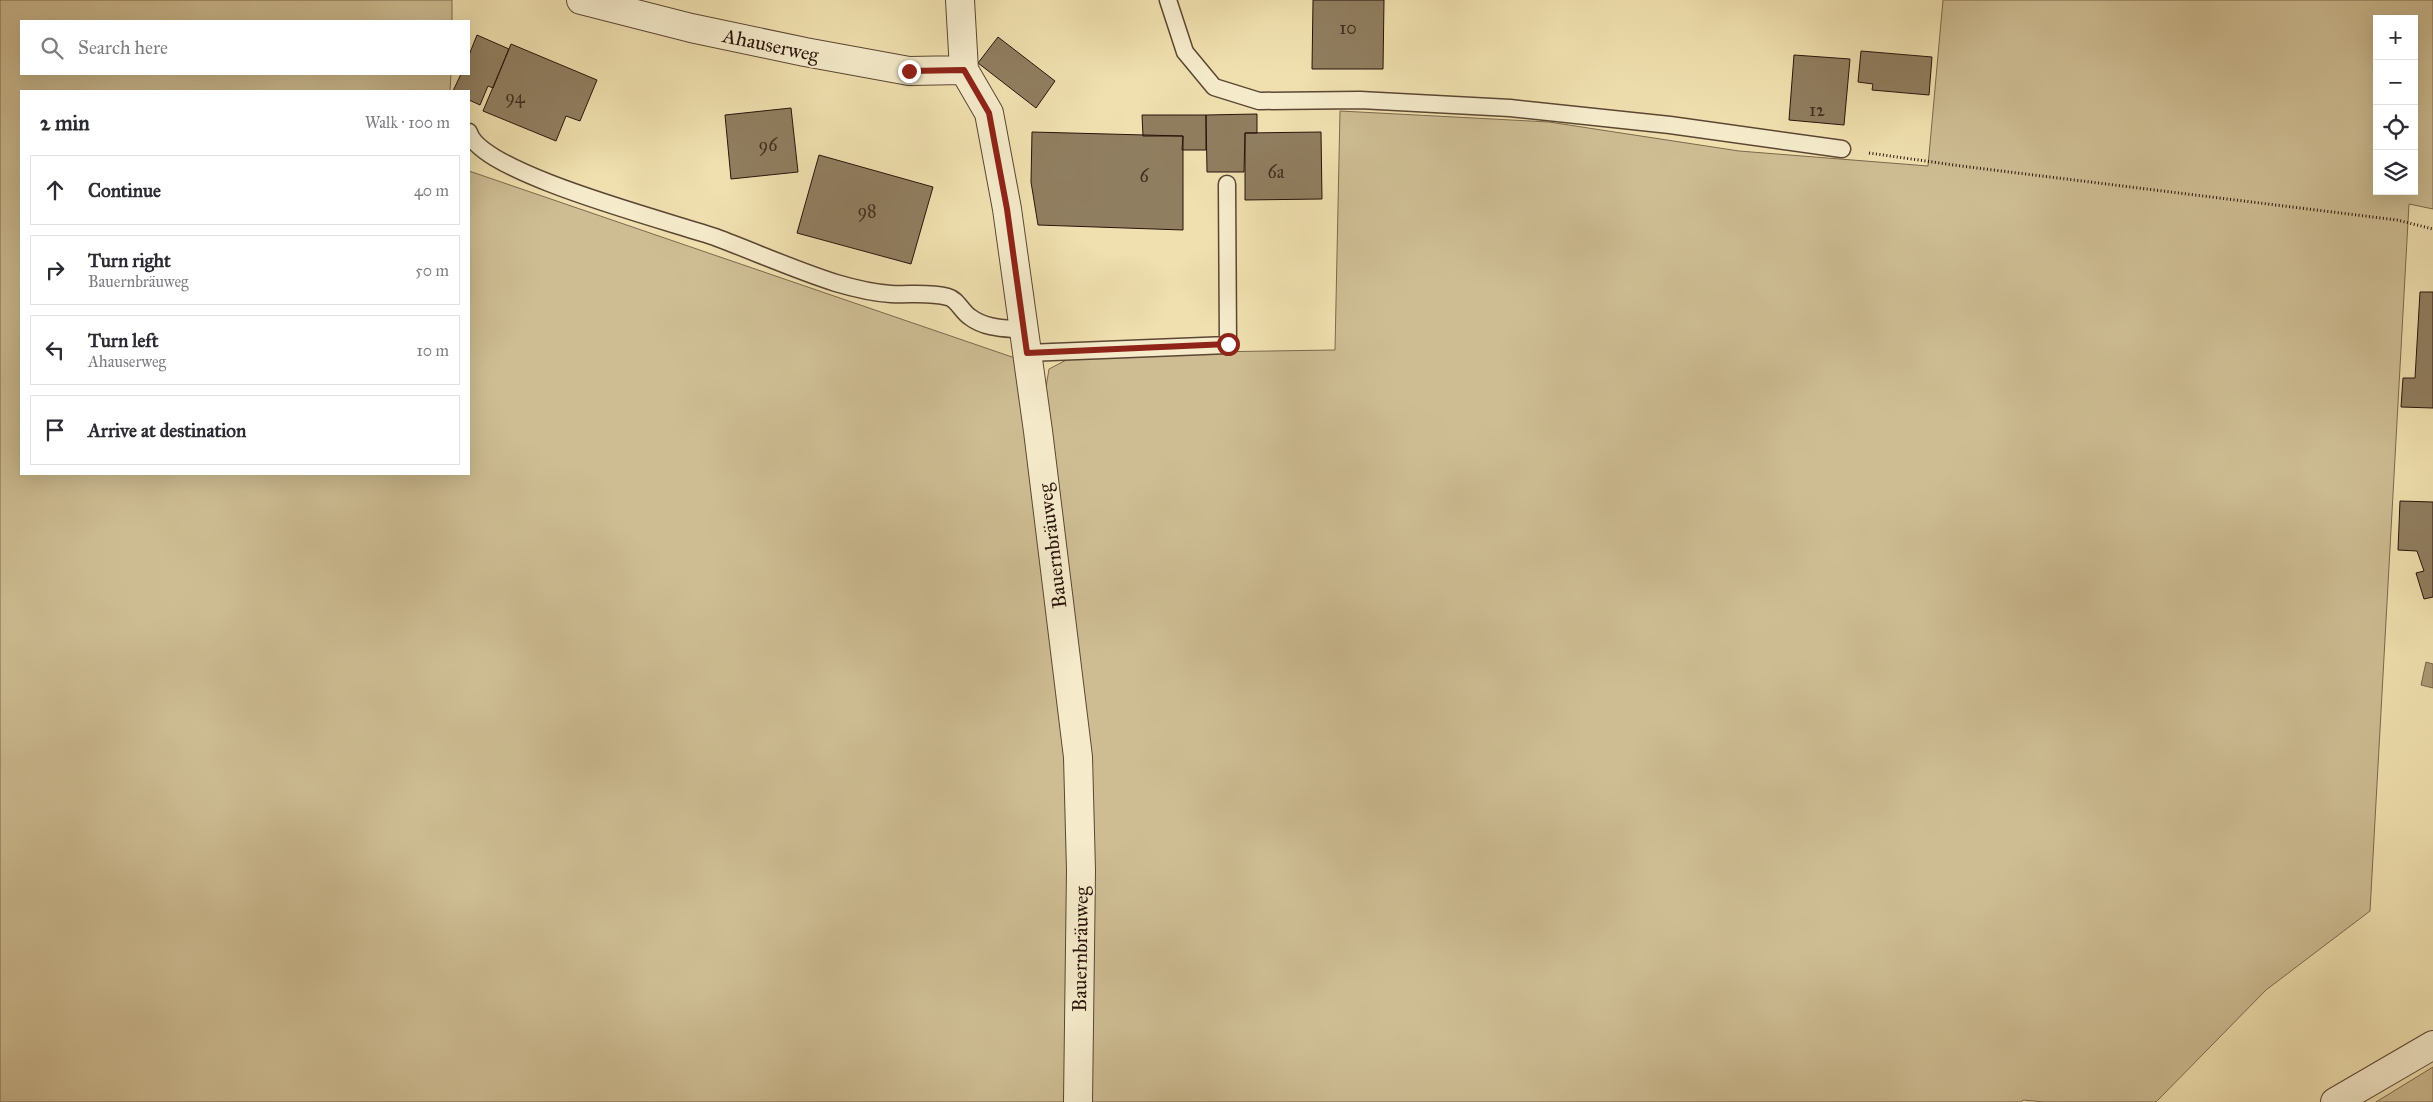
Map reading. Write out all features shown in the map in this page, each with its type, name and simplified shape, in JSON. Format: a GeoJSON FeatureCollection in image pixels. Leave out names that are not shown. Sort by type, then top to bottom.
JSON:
{"type":"FeatureCollection","features":[{"type":"Feature","properties":{"kind":"street","name":"Ahauserweg"},"geometry":{"type":"LineString","coordinates":[[580,0],[691,28],[909,71],[964,70]]}},
{"type":"Feature","properties":{"kind":"street","name":"Bauernbräuweg"},"geometry":{"type":"LineString","coordinates":[[960,0],[964,70],[989,113],[1007,209],[1026,341],[1078,757],[1080,870],[1078,1102]]}},
{"type":"Feature","properties":{"kind":"street"},"geometry":{"type":"LineString","coordinates":[[2335,1102],[2433,1045]]}},
{"type":"Feature","properties":{"kind":"lane"},"geometry":{"type":"LineString","coordinates":[[1168,0],[1185,52],[1214,87],[1259,101],[1360,100],[1510,108],[1670,125],[1842,149]]}},
{"type":"Feature","properties":{"kind":"lane"},"geometry":{"type":"LineString","coordinates":[[470,138],[487,154],[526,174],[607,203],[714,237],[836,283],[889,294],[931,294],[951,298],[970,317],[989,327],[1026,341],[1228,344],[1227,184]]}},
{"type":"Feature","properties":{"kind":"path"},"geometry":{"type":"LineString","coordinates":[[1842,149],[1961,166],[2397,220],[2433,229]]}},
{"type":"Feature","properties":{"kind":"shaded area"},"geometry":{"type":"Polygon","coordinates":[[[0,0],[452,0],[452,20],[20,20],[20,75],[451,75],[450,90],[20,90],[20,475],[470,475],[470,171],[1015,358],[1067,747],[1066,1102],[0,1102],[0,0]]]}},
{"type":"Feature","properties":{"kind":"shaded area"},"geometry":{"type":"Polygon","coordinates":[[[1943,0],[2433,0],[2433,209],[2409,204],[2370,911],[2266,990],[2156,1102],[2044,1102],[2023,1100],[2021,1102],[1086,1102],[1044,399],[1049,369],[1078,354],[1335,350],[1340,111],[1549,122],[1739,151],[1928,166],[1943,0]]]}},
{"type":"Feature","properties":{"kind":"shaded area"},"geometry":{"type":"Polygon","coordinates":[[[2426,662],[2433,664],[2433,688],[2421,685],[2426,662]]]}},
{"type":"Feature","properties":{"kind":"shaded area"},"geometry":{"type":"Polygon","coordinates":[[[2433,1067],[2433,1102],[2376,1102],[2433,1067]]]}},
{"type":"Feature","properties":{"kind":"building"},"geometry":{"type":"Polygon","coordinates":[[[1313,0],[1384,0],[1383,69],[1312,69],[1313,0]]]}},
{"type":"Feature","properties":{"kind":"building"},"geometry":{"type":"Polygon","coordinates":[[[477,35],[509,49],[493,88],[488,86],[480,105],[470,100],[470,90],[453,90],[461,75],[470,75],[470,52],[477,35]]]}},
{"type":"Feature","properties":{"kind":"building"},"geometry":{"type":"Polygon","coordinates":[[[998,37],[1055,81],[1036,108],[978,63],[998,37]]]}},
{"type":"Feature","properties":{"kind":"building"},"geometry":{"type":"Polygon","coordinates":[[[511,44],[597,80],[580,121],[566,116],[556,141],[483,111],[511,44]]]}},
{"type":"Feature","properties":{"kind":"building"},"geometry":{"type":"Polygon","coordinates":[[[1861,51],[1932,57],[1929,95],[1872,90],[1873,84],[1858,82],[1861,51]]]}},
{"type":"Feature","properties":{"kind":"building"},"geometry":{"type":"Polygon","coordinates":[[[1794,55],[1850,59],[1844,125],[1789,120],[1794,55]]]}},
{"type":"Feature","properties":{"kind":"building"},"geometry":{"type":"Polygon","coordinates":[[[791,108],[798,172],[731,179],[725,115],[791,108]]]}},
{"type":"Feature","properties":{"kind":"building"},"geometry":{"type":"Polygon","coordinates":[[[1257,114],[1257,133],[1245,133],[1244,172],[1207,172],[1206,115],[1257,114]]]}},
{"type":"Feature","properties":{"kind":"building"},"geometry":{"type":"Polygon","coordinates":[[[1142,115],[1206,115],[1206,150],[1182,150],[1183,136],[1143,136],[1142,115]]]}},
{"type":"Feature","properties":{"kind":"building"},"geometry":{"type":"Polygon","coordinates":[[[1032,132],[1183,136],[1183,230],[1038,225],[1031,182],[1032,132]]]}},
{"type":"Feature","properties":{"kind":"building"},"geometry":{"type":"Polygon","coordinates":[[[1321,132],[1322,199],[1245,200],[1245,133],[1321,132]]]}},
{"type":"Feature","properties":{"kind":"building"},"geometry":{"type":"Polygon","coordinates":[[[819,155],[933,187],[911,264],[797,233],[819,155]]]}},
{"type":"Feature","properties":{"kind":"building"},"geometry":{"type":"Polygon","coordinates":[[[2420,292],[2433,292],[2433,408],[2401,407],[2403,378],[2415,378],[2420,292]]]}},
{"type":"Feature","properties":{"kind":"building"},"geometry":{"type":"Polygon","coordinates":[[[2400,501],[2433,502],[2433,597],[2424,599],[2416,573],[2424,571],[2417,551],[2398,550],[2400,501]]]}},
{"type":"Feature","properties":{"kind":"route"},"geometry":{"type":"LineString","coordinates":[[909,71],[964,70],[989,113],[1007,209],[1027,353],[1228,344]]}}]}
